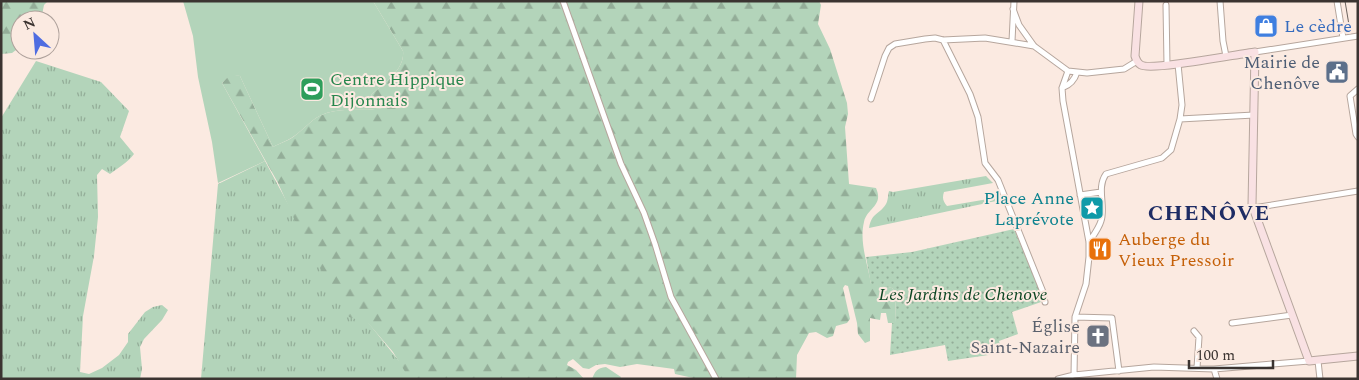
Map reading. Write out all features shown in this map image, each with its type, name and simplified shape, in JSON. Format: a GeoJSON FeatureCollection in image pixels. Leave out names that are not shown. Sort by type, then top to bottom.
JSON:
{"type":"FeatureCollection","features":[{"type":"Feature","properties":{"kind":"street"},"geometry":{"type":"LineString","coordinates":[[563,1],[621,164],[644,213],[671,297],[716,379]]}},
{"type":"Feature","properties":{"kind":"street"},"geometry":{"type":"LineString","coordinates":[[1012,41],[1014,1]]}},
{"type":"Feature","properties":{"kind":"street"},"geometry":{"type":"LineString","coordinates":[[1139,1],[1135,49],[1137,61],[1141,66],[1178,64],[1358,36]]}},
{"type":"Feature","properties":{"kind":"street"},"geometry":{"type":"LineString","coordinates":[[1220,1],[1226,56]]}},
{"type":"Feature","properties":{"kind":"street"},"geometry":{"type":"LineString","coordinates":[[1337,1],[1343,38]]}},
{"type":"Feature","properties":{"kind":"street"},"geometry":{"type":"LineString","coordinates":[[1166,5],[1167,65]]}},
{"type":"Feature","properties":{"kind":"street"},"geometry":{"type":"LineString","coordinates":[[1013,9],[1019,24],[1034,46],[1068,71],[1088,73],[1124,68],[1137,61]]}},
{"type":"Feature","properties":{"kind":"street"},"geometry":{"type":"LineString","coordinates":[[871,99],[889,48],[895,44],[934,38],[943,40],[985,38],[1034,46]]}},
{"type":"Feature","properties":{"kind":"street"},"geometry":{"type":"LineString","coordinates":[[943,40],[970,94],[978,117],[985,163],[998,180],[1043,292],[1045,302]]}},
{"type":"Feature","properties":{"kind":"street"},"geometry":{"type":"LineString","coordinates":[[1255,52],[1252,208],[1310,361]]}},
{"type":"Feature","properties":{"kind":"street"},"geometry":{"type":"LineString","coordinates":[[1089,242],[1101,220],[1101,192],[1106,174],[1162,158],[1171,150],[1180,120],[1182,105],[1178,64]]}},
{"type":"Feature","properties":{"kind":"street"},"geometry":{"type":"LineString","coordinates":[[1068,71],[1062,88],[1063,101],[1089,242],[1090,257],[1086,284],[1075,317],[1074,376]]}},
{"type":"Feature","properties":{"kind":"street"},"geometry":{"type":"LineString","coordinates":[[1062,88],[1068,85],[1078,72]]}},
{"type":"Feature","properties":{"kind":"street"},"geometry":{"type":"LineString","coordinates":[[1358,89],[1350,96],[1358,137]]}},
{"type":"Feature","properties":{"kind":"street"},"geometry":{"type":"LineString","coordinates":[[1180,120],[1254,115]]}},
{"type":"Feature","properties":{"kind":"street"},"geometry":{"type":"LineString","coordinates":[[1252,208],[1358,190]]}},
{"type":"Feature","properties":{"kind":"street"},"geometry":{"type":"LineString","coordinates":[[1080,195],[1101,192]]}},
{"type":"Feature","properties":{"kind":"street"},"geometry":{"type":"LineString","coordinates":[[1232,323],[1292,314]]}},
{"type":"Feature","properties":{"kind":"street"},"geometry":{"type":"LineString","coordinates":[[1075,317],[1112,318],[1119,371]]}},
{"type":"Feature","properties":{"kind":"street"},"geometry":{"type":"LineString","coordinates":[[1194,331],[1199,337],[1197,368]]}},
{"type":"Feature","properties":{"kind":"street"},"geometry":{"type":"LineString","coordinates":[[1058,379],[1154,367],[1214,369],[1310,361],[1318,362],[1358,356]]}},
{"type":"Feature","properties":{"kind":"street"},"geometry":{"type":"LineString","coordinates":[[1318,362],[1320,379]]}},
{"type":"Feature","properties":{"kind":"street"},"geometry":{"type":"LineString","coordinates":[[1214,369],[1216,379]]}},
{"type":"Feature","properties":{"kind":"green space"},"geometry":{"type":"Polygon","coordinates":[[[1,1],[48,1],[44,5],[43,10],[10,10],[10,53],[1,54],[1,1]]]}},
{"type":"Feature","properties":{"kind":"green space","name":"Centre Hippique Dijonnais"},"geometry":{"type":"Polygon","coordinates":[[[183,1],[373,1],[403,51],[403,58],[393,76],[371,95],[384,104],[382,108],[338,111],[324,114],[313,120],[288,140],[273,147],[240,76],[230,75],[222,83],[265,161],[218,183],[212,142],[198,77],[193,36],[183,1]]]}},
{"type":"Feature","properties":{"kind":"green space"},"geometry":{"type":"Polygon","coordinates":[[[373,1],[819,1],[821,5],[818,24],[830,49],[847,103],[848,114],[845,127],[849,184],[876,188],[878,194],[877,203],[866,217],[863,230],[863,245],[871,284],[892,288],[896,293],[895,323],[888,323],[886,313],[881,313],[880,320],[870,318],[870,341],[865,343],[858,334],[848,286],[845,285],[843,288],[850,319],[847,323],[836,326],[833,336],[827,338],[816,332],[809,333],[797,355],[796,379],[698,379],[675,374],[674,369],[637,364],[620,367],[605,364],[596,365],[589,369],[583,368],[573,359],[567,365],[576,370],[584,379],[404,379],[407,375],[393,352],[368,323],[349,317],[304,241],[278,183],[222,83],[230,74],[240,76],[273,147],[292,138],[313,120],[324,114],[338,111],[382,108],[384,104],[371,95],[397,70],[403,58],[403,51],[373,1]]]}},
{"type":"Feature","properties":{"kind":"green space"},"geometry":{"type":"Polygon","coordinates":[[[36,61],[101,82],[129,111],[120,137],[134,154],[110,174],[102,169],[97,175],[98,217],[94,256],[83,316],[80,372],[89,374],[102,368],[119,355],[128,342],[128,334],[145,312],[153,307],[162,305],[168,310],[162,320],[144,339],[140,347],[142,369],[140,379],[1,379],[1,118],[36,61]]]}},
{"type":"Feature","properties":{"kind":"green space"},"geometry":{"type":"Polygon","coordinates":[[[265,161],[318,260],[403,366],[410,379],[201,379],[218,184],[265,161]]]}},
{"type":"Feature","properties":{"kind":"green space"},"geometry":{"type":"Polygon","coordinates":[[[986,176],[993,183],[944,192],[943,198],[945,203],[947,206],[1000,197],[1001,200],[869,228],[874,216],[886,204],[889,191],[893,192],[986,176]]]}},
{"type":"Feature","properties":{"kind":"green space","name":"Les Jardins de Chenove"},"geometry":{"type":"Polygon","coordinates":[[[1014,229],[1044,301],[1012,312],[1018,334],[999,341],[1002,353],[948,361],[945,345],[890,355],[892,323],[895,323],[896,293],[892,288],[871,285],[866,257],[912,252],[1014,229]]]}},
{"type":"Feature","properties":{"kind":"green space"},"geometry":{"type":"Polygon","coordinates":[[[606,367],[621,377],[620,379],[592,379],[597,370],[606,367]]]}},
{"type":"Feature","properties":{"kind":"tram line"},"geometry":{"type":"LineString","coordinates":[[1345,1],[1350,31]]}},
{"type":"Feature","properties":{"kind":"place","name":"Le cèdre"},"geometry":{"type":"Point","coordinates":[1266,26]}},
{"type":"Feature","properties":{"kind":"place","name":"Mairie de Chenôve"},"geometry":{"type":"Point","coordinates":[1337,72]}},
{"type":"Feature","properties":{"kind":"place","name":"Centre Hippique Dijonnais"},"geometry":{"type":"Point","coordinates":[312,89]}},
{"type":"Feature","properties":{"kind":"place","name":"Place Anne Laprévote"},"geometry":{"type":"Point","coordinates":[1092,208]}},
{"type":"Feature","properties":{"kind":"place","name":"Auberge du Vieux Pressoir"},"geometry":{"type":"Point","coordinates":[1100,249]}},
{"type":"Feature","properties":{"kind":"place","name":"Église Saint-Nazaire"},"geometry":{"type":"Point","coordinates":[1098,336]}},
{"type":"Feature","properties":{"kind":"district","name":"CHENÔVE"},"geometry":{"type":"Point","coordinates":[1209,213]}}]}
